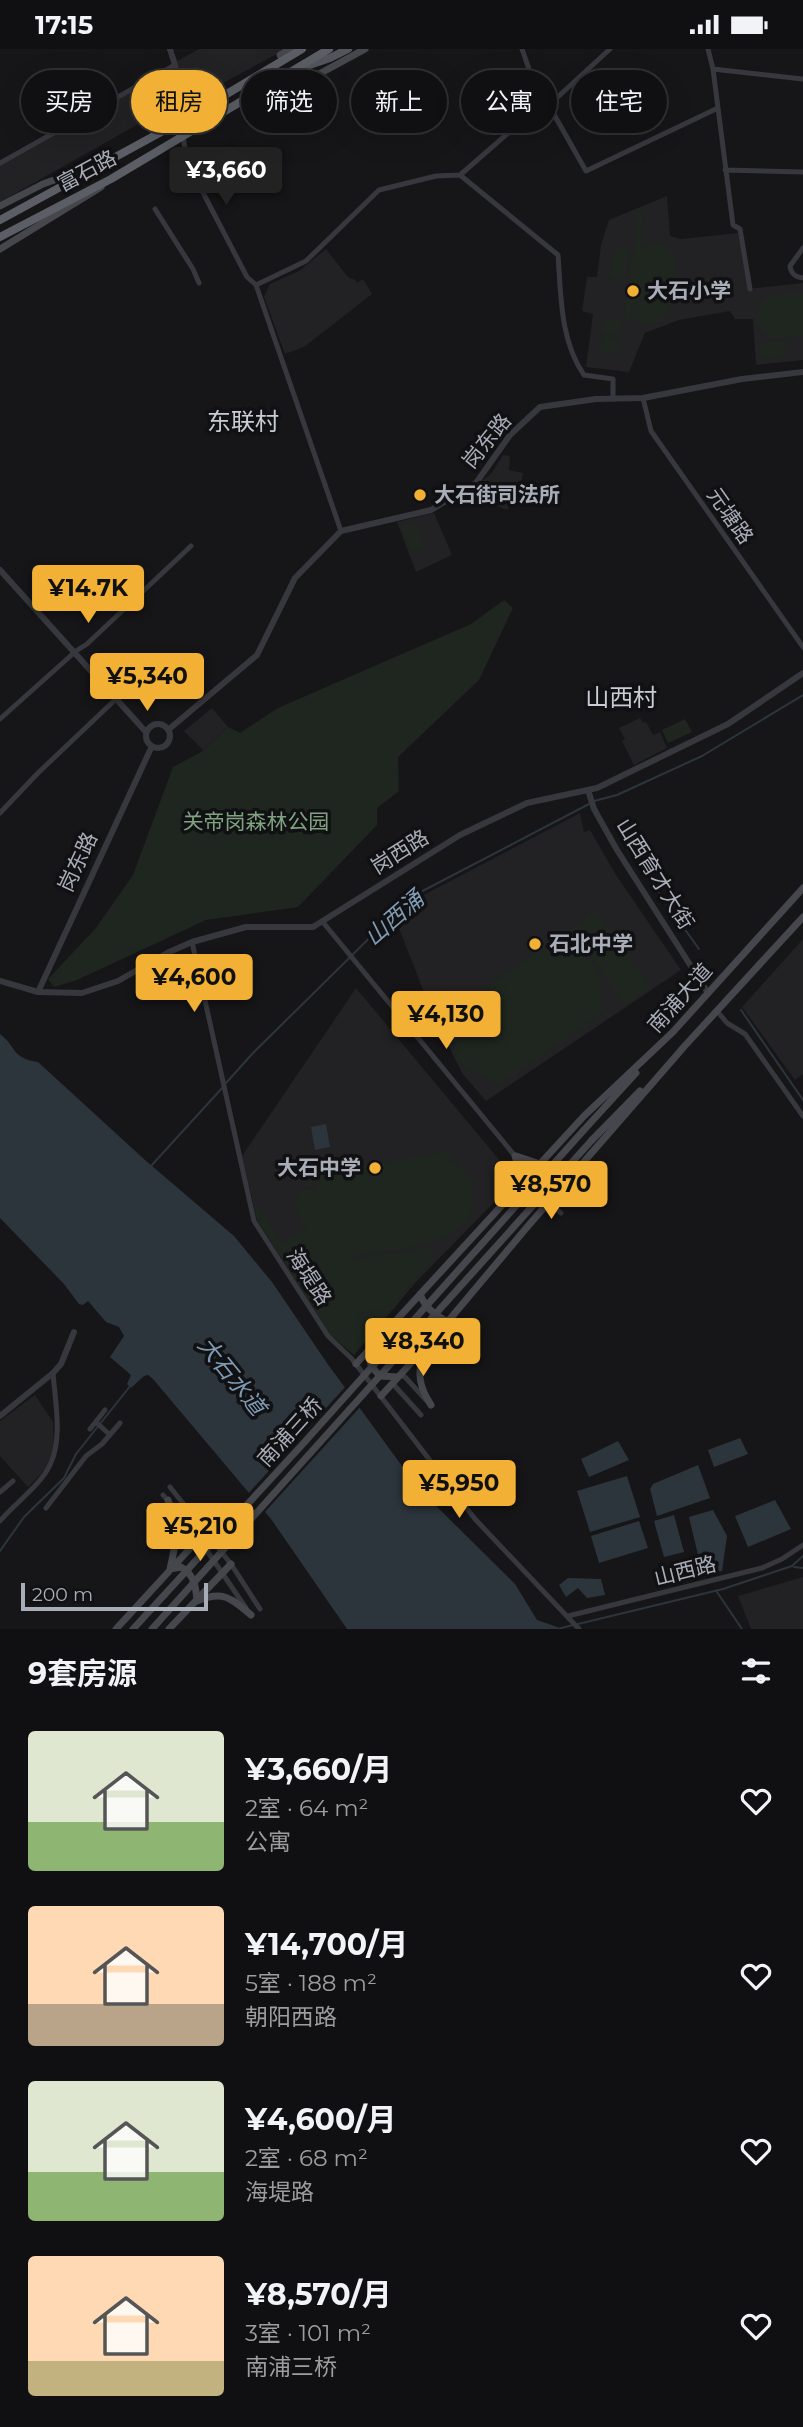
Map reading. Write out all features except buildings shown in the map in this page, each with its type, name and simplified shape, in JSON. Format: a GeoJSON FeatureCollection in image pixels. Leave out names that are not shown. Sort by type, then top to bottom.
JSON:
{"type":"FeatureCollection","features":[{"type":"Feature","properties":{"kind":"highway","name":"富石路"},"geometry":{"type":"LineString","coordinates":[[0,237],[111,179],[329,49]]}},
{"type":"Feature","properties":{"kind":"highway","name":"富石路"},"geometry":{"type":"LineString","coordinates":[[227,93],[295,50]]}},
{"type":"Feature","properties":{"kind":"highway","name":"富石路"},"geometry":{"type":"LineString","coordinates":[[0,220],[159,133]]}},
{"type":"Feature","properties":{"kind":"main road"},"geometry":{"type":"LineString","coordinates":[[298,69],[348,49]]}},
{"type":"Feature","properties":{"kind":"main road"},"geometry":{"type":"LineString","coordinates":[[298,69],[310,79],[365,49]]}},
{"type":"Feature","properties":{"kind":"main road","name":"富石路"},"geometry":{"type":"LineString","coordinates":[[279,52],[295,50]]}},
{"type":"Feature","properties":{"kind":"main road"},"geometry":{"type":"LineString","coordinates":[[0,206],[44,184],[100,164]]}},
{"type":"Feature","properties":{"kind":"main road"},"geometry":{"type":"LineString","coordinates":[[0,249],[90,195],[111,179]]}},
{"type":"Feature","properties":{"kind":"main road","name":"南浦大道"},"geometry":{"type":"LineString","coordinates":[[583,1131],[803,888]]}},
{"type":"Feature","properties":{"kind":"main road","name":"南浦大道"},"geometry":{"type":"LineString","coordinates":[[592,1140],[683,1048],[803,917]]}},
{"type":"Feature","properties":{"kind":"main road"},"geometry":{"type":"LineString","coordinates":[[356,1364],[584,1116],[674,1031]]}},
{"type":"Feature","properties":{"kind":"main road"},"geometry":{"type":"LineString","coordinates":[[381,1397],[683,1048]]}},
{"type":"Feature","properties":{"kind":"main road","name":"南浦三桥"},"geometry":{"type":"LineString","coordinates":[[133,1629],[583,1131]]}},
{"type":"Feature","properties":{"kind":"main road","name":"南浦三桥"},"geometry":{"type":"LineString","coordinates":[[152,1629],[592,1140]]}},
{"type":"Feature","properties":{"kind":"main road"},"geometry":{"type":"LineString","coordinates":[[515,1156],[540,1164]]}},
{"type":"Feature","properties":{"kind":"main road"},"geometry":{"type":"LineString","coordinates":[[515,1156],[523,1181]]}},
{"type":"Feature","properties":{"kind":"main road"},"geometry":{"type":"LineString","coordinates":[[420,1294],[434,1315],[448,1322]]}},
{"type":"Feature","properties":{"kind":"main road"},"geometry":{"type":"LineString","coordinates":[[430,1405],[424,1394],[419,1369],[421,1360],[439,1332]]}},
{"type":"Feature","properties":{"kind":"main road"},"geometry":{"type":"LineString","coordinates":[[371,1348],[368,1357],[380,1376],[397,1379]]}},
{"type":"Feature","properties":{"kind":"main road"},"geometry":{"type":"LineString","coordinates":[[165,1498],[174,1518],[177,1535],[170,1569]]}},
{"type":"Feature","properties":{"kind":"main road"},"geometry":{"type":"LineString","coordinates":[[116,1629],[206,1531]]}},
{"type":"Feature","properties":{"kind":"main road"},"geometry":{"type":"LineString","coordinates":[[169,1629],[231,1564]]}},
{"type":"Feature","properties":{"kind":"main road"},"geometry":{"type":"LineString","coordinates":[[170,1569],[181,1567],[189,1574],[196,1590],[197,1601]]}},
{"type":"Feature","properties":{"kind":"main road"},"geometry":{"type":"LineString","coordinates":[[197,1601],[208,1596],[225,1596],[251,1615]]}},
{"type":"Feature","properties":{"kind":"street"},"geometry":{"type":"LineString","coordinates":[[176,70],[170,51],[177,49]]}},
{"type":"Feature","properties":{"kind":"street"},"geometry":{"type":"LineString","coordinates":[[522,49],[529,70]]}},
{"type":"Feature","properties":{"kind":"street"},"geometry":{"type":"LineString","coordinates":[[557,94],[610,49]]}},
{"type":"Feature","properties":{"kind":"street"},"geometry":{"type":"LineString","coordinates":[[708,49],[713,69],[733,225],[740,229],[751,289]]}},
{"type":"Feature","properties":{"kind":"street"},"geometry":{"type":"LineString","coordinates":[[0,163],[175,65]]}},
{"type":"Feature","properties":{"kind":"street"},"geometry":{"type":"LineString","coordinates":[[713,69],[803,79]]}},
{"type":"Feature","properties":{"kind":"street"},"geometry":{"type":"LineString","coordinates":[[557,120],[586,171],[718,108]]}},
{"type":"Feature","properties":{"kind":"street"},"geometry":{"type":"LineString","coordinates":[[256,285],[306,261],[379,190],[436,176],[460,175],[511,133]]}},
{"type":"Feature","properties":{"kind":"street"},"geometry":{"type":"LineString","coordinates":[[168,730],[257,655],[295,578],[341,531],[256,285],[247,277],[187,162],[183,136]]}},
{"type":"Feature","properties":{"kind":"street"},"geometry":{"type":"LineString","coordinates":[[725,170],[803,172]]}},
{"type":"Feature","properties":{"kind":"street"},"geometry":{"type":"LineString","coordinates":[[460,175],[558,254],[563,313],[571,352],[584,375],[613,379],[613,399]]}},
{"type":"Feature","properties":{"kind":"street"},"geometry":{"type":"LineString","coordinates":[[155,209],[199,283]]}},
{"type":"Feature","properties":{"kind":"street"},"geometry":{"type":"LineString","coordinates":[[803,248],[790,266],[796,277],[803,278]]}},
{"type":"Feature","properties":{"kind":"street","name":"岗东路"},"geometry":{"type":"LineString","coordinates":[[341,531],[431,510],[477,483],[510,435],[540,407],[596,399],[643,398],[742,379],[803,372]]}},
{"type":"Feature","properties":{"kind":"street","name":"元塘路"},"geometry":{"type":"LineString","coordinates":[[643,398],[651,431],[803,647]]}},
{"type":"Feature","properties":{"kind":"street"},"geometry":{"type":"LineString","coordinates":[[0,719],[87,644],[191,546]]}},
{"type":"Feature","properties":{"kind":"street"},"geometry":{"type":"LineString","coordinates":[[0,570],[76,651],[146,732]]}},
{"type":"Feature","properties":{"kind":"street","name":"岗西路"},"geometry":{"type":"LineString","coordinates":[[0,981],[38,992],[72,994],[106,987],[192,942],[246,926],[313,927],[470,830],[527,803],[597,788],[728,724],[803,673]]}},
{"type":"Feature","properties":{"kind":"street"},"geometry":{"type":"LineString","coordinates":[[0,813],[37,773],[117,698]]}},
{"type":"Feature","properties":{"kind":"street"},"geometry":{"type":"LineString","coordinates":[[158,724],[168,730],[170,738],[165,745],[158,748],[146,739],[149,726],[158,724]]}},
{"type":"Feature","properties":{"kind":"street","name":"岗东路"},"geometry":{"type":"LineString","coordinates":[[38,992],[152,746]]}},
{"type":"Feature","properties":{"kind":"street","name":"山西育才大街"},"geometry":{"type":"LineString","coordinates":[[588,790],[594,809],[617,851],[708,993]]}},
{"type":"Feature","properties":{"kind":"street"},"geometry":{"type":"LineString","coordinates":[[322,921],[515,1156]]}},
{"type":"Feature","properties":{"kind":"street","name":"海堤路"},"geometry":{"type":"LineString","coordinates":[[192,942],[254,1221],[328,1336],[356,1364],[475,1519],[579,1629]]}},
{"type":"Feature","properties":{"kind":"street"},"geometry":{"type":"LineString","coordinates":[[717,1011],[727,1023],[745,1034],[803,1116]]}},
{"type":"Feature","properties":{"kind":"street"},"geometry":{"type":"LineString","coordinates":[[549,1203],[561,1213]]}},
{"type":"Feature","properties":{"kind":"street"},"geometry":{"type":"LineString","coordinates":[[0,1416],[61,1364],[74,1332]]}},
{"type":"Feature","properties":{"kind":"street"},"geometry":{"type":"LineString","coordinates":[[0,1521],[43,1475],[53,1458],[57,1444],[53,1373]]}},
{"type":"Feature","properties":{"kind":"street"},"geometry":{"type":"LineString","coordinates":[[421,1415],[397,1379],[405,1377],[430,1405]]}},
{"type":"Feature","properties":{"kind":"street"},"geometry":{"type":"LineString","coordinates":[[90,1429],[105,1410]]}},
{"type":"Feature","properties":{"kind":"street"},"geometry":{"type":"LineString","coordinates":[[96,1422],[110,1435]]}},
{"type":"Feature","properties":{"kind":"street"},"geometry":{"type":"LineString","coordinates":[[46,1507],[86,1456],[120,1423]]}},
{"type":"Feature","properties":{"kind":"street"},"geometry":{"type":"LineString","coordinates":[[0,1492],[13,1481]]}},
{"type":"Feature","properties":{"kind":"street"},"geometry":{"type":"LineString","coordinates":[[170,1487],[231,1564],[260,1609]]}},
{"type":"Feature","properties":{"kind":"street"},"geometry":{"type":"LineString","coordinates":[[165,1498],[199,1539],[251,1615]]}},
{"type":"Feature","properties":{"kind":"street","name":"山西路"},"geometry":{"type":"LineString","coordinates":[[569,1616],[762,1568],[803,1545]]}},
{"type":"Feature","properties":{"kind":"shaded area"},"geometry":{"type":"Polygon","coordinates":[[[199,49],[286,49],[247,70],[241,70],[241,73],[227,81],[227,70],[179,70],[177,61],[199,49]]]}},
{"type":"Feature","properties":{"kind":"shaded area"},"geometry":{"type":"Polygon","coordinates":[[[131,92],[131,128],[0,202],[0,164],[57,133],[117,133],[117,100],[131,92]]]}},
{"type":"Feature","properties":{"kind":"shaded area"},"geometry":{"type":"Polygon","coordinates":[[[667,196],[670,236],[681,239],[738,233],[748,289],[803,283],[803,360],[756,365],[753,319],[735,319],[730,311],[679,320],[645,333],[629,372],[586,367],[593,314],[582,311],[587,277],[597,277],[601,245],[609,220],[667,196]]]}},
{"type":"Feature","properties":{"kind":"shaded area"},"geometry":{"type":"Polygon","coordinates":[[[326,249],[348,277],[357,283],[363,279],[372,294],[304,347],[285,354],[264,297],[270,284],[299,271],[326,249]]]}},
{"type":"Feature","properties":{"kind":"shaded area"},"geometry":{"type":"Polygon","coordinates":[[[503,455],[510,456],[509,470],[523,473],[520,493],[517,496],[520,500],[507,510],[498,506],[483,480],[491,474],[503,455]]]}},
{"type":"Feature","properties":{"kind":"shaded area"},"geometry":{"type":"Polygon","coordinates":[[[434,513],[452,555],[416,572],[397,522],[434,513]]]}},
{"type":"Feature","properties":{"kind":"shaded area"},"geometry":{"type":"Polygon","coordinates":[[[212,708],[228,727],[203,750],[184,731],[212,708]]]}},
{"type":"Feature","properties":{"kind":"shaded area"},"geometry":{"type":"Polygon","coordinates":[[[640,718],[643,723],[646,722],[653,735],[660,732],[667,748],[634,765],[622,741],[625,739],[619,728],[640,718]]]}},
{"type":"Feature","properties":{"kind":"shaded area","name":"石北中学"},"geometry":{"type":"Polygon","coordinates":[[[580,813],[584,832],[590,830],[616,875],[681,970],[486,1101],[462,1073],[455,1059],[431,1010],[395,918],[414,900],[580,813]]]}},
{"type":"Feature","properties":{"kind":"shaded area"},"geometry":{"type":"Polygon","coordinates":[[[803,939],[803,1074],[795,1080],[742,1007],[803,939]]]}},
{"type":"Feature","properties":{"kind":"shaded area","name":"大石中学"},"geometry":{"type":"Polygon","coordinates":[[[356,988],[516,1180],[416,1282],[354,1355],[257,1220],[242,1156],[356,988]]]}},
{"type":"Feature","properties":{"kind":"shaded area"},"geometry":{"type":"Polygon","coordinates":[[[35,1395],[53,1422],[54,1448],[42,1473],[28,1487],[0,1456],[0,1421],[35,1395]]]}},
{"type":"Feature","properties":{"kind":"shaded area"},"geometry":{"type":"Polygon","coordinates":[[[803,1577],[803,1629],[751,1629],[738,1596],[803,1577]]]}},
{"type":"Feature","properties":{"kind":"green space"},"geometry":{"type":"Polygon","coordinates":[[[638,213],[644,213],[640,248],[660,243],[669,248],[676,257],[670,308],[660,322],[650,325],[630,317],[629,322],[624,321],[638,213]]]}},
{"type":"Feature","properties":{"kind":"green space"},"geometry":{"type":"Polygon","coordinates":[[[615,246],[630,249],[625,280],[610,278],[615,246]]]}},
{"type":"Feature","properties":{"kind":"green space"},"geometry":{"type":"Polygon","coordinates":[[[803,293],[803,337],[778,339],[768,336],[759,326],[759,306],[770,297],[803,293]]]}},
{"type":"Feature","properties":{"kind":"green space"},"geometry":{"type":"Polygon","coordinates":[[[605,317],[623,320],[620,336],[602,333],[605,317]]]}},
{"type":"Feature","properties":{"kind":"green space"},"geometry":{"type":"Polygon","coordinates":[[[602,336],[620,339],[618,355],[600,352],[602,336]]]}},
{"type":"Feature","properties":{"kind":"green space"},"geometry":{"type":"Polygon","coordinates":[[[785,340],[787,357],[761,359],[759,343],[785,340]]]}},
{"type":"Feature","properties":{"kind":"green space"},"geometry":{"type":"Polygon","coordinates":[[[416,522],[426,547],[411,553],[401,528],[416,522]]]}},
{"type":"Feature","properties":{"kind":"green space","name":"关帝岗森林公园"},"geometry":{"type":"Polygon","coordinates":[[[504,600],[513,608],[479,680],[398,757],[399,791],[377,808],[377,825],[298,907],[206,920],[77,980],[54,987],[48,979],[96,928],[133,875],[173,767],[201,752],[228,727],[240,733],[278,708],[471,624],[504,600]]]}},
{"type":"Feature","properties":{"kind":"green space"},"geometry":{"type":"Polygon","coordinates":[[[685,719],[692,732],[668,743],[662,730],[685,719]]]}},
{"type":"Feature","properties":{"kind":"green space"},"geometry":{"type":"Polygon","coordinates":[[[596,910],[651,987],[625,1006],[571,929],[596,910]]]}},
{"type":"Feature","properties":{"kind":"green space"},"geometry":{"type":"Polygon","coordinates":[[[554,946],[576,950],[592,963],[601,981],[601,1004],[606,1010],[498,1086],[465,1067],[459,1060],[453,1042],[458,1013],[462,1005],[542,948],[554,946]]]}},
{"type":"Feature","properties":{"kind":"green space"},"geometry":{"type":"Polygon","coordinates":[[[451,1150],[453,1158],[449,1160],[466,1171],[474,1192],[471,1211],[462,1225],[447,1236],[428,1243],[351,1257],[352,1259],[431,1247],[433,1261],[398,1298],[401,1300],[354,1355],[330,1335],[257,1220],[254,1208],[260,1208],[282,1243],[306,1229],[294,1207],[299,1191],[317,1189],[316,1185],[309,1187],[308,1177],[451,1150]]]}},
{"type":"Feature","properties":{"kind":"water","name":"大石水道"},"geometry":{"type":"Polygon","coordinates":[[[0,1034],[23,1058],[38,1062],[145,1160],[234,1236],[272,1282],[418,1488],[515,1584],[537,1620],[563,1629],[347,1629],[271,1519],[153,1379],[148,1375],[131,1388],[127,1384],[131,1375],[110,1357],[124,1336],[119,1327],[106,1322],[88,1301],[83,1305],[79,1304],[64,1284],[0,1218],[0,1034]]]}},
{"type":"Feature","properties":{"kind":"water"},"geometry":{"type":"Polygon","coordinates":[[[326,1124],[330,1147],[315,1150],[311,1127],[326,1124]]]}},
{"type":"Feature","properties":{"kind":"water"},"geometry":{"type":"Polygon","coordinates":[[[740,1438],[748,1454],[714,1467],[708,1450],[740,1438]]]}},
{"type":"Feature","properties":{"kind":"water"},"geometry":{"type":"Polygon","coordinates":[[[618,1441],[629,1460],[589,1477],[581,1459],[618,1441]]]}},
{"type":"Feature","properties":{"kind":"water"},"geometry":{"type":"Polygon","coordinates":[[[698,1465],[710,1498],[657,1516],[650,1489],[653,1484],[698,1465]]]}},
{"type":"Feature","properties":{"kind":"water"},"geometry":{"type":"Polygon","coordinates":[[[627,1476],[640,1517],[590,1532],[577,1491],[627,1476]]]}},
{"type":"Feature","properties":{"kind":"water"},"geometry":{"type":"Polygon","coordinates":[[[775,1500],[791,1529],[748,1547],[735,1516],[775,1500]]]}},
{"type":"Feature","properties":{"kind":"water"},"geometry":{"type":"Polygon","coordinates":[[[713,1510],[727,1536],[722,1571],[679,1584],[672,1561],[698,1555],[689,1517],[713,1510]]]}},
{"type":"Feature","properties":{"kind":"water"},"geometry":{"type":"Polygon","coordinates":[[[674,1515],[684,1552],[664,1557],[654,1521],[674,1515]]]}},
{"type":"Feature","properties":{"kind":"water"},"geometry":{"type":"Polygon","coordinates":[[[639,1521],[648,1548],[599,1563],[591,1536],[639,1521]]]}},
{"type":"Feature","properties":{"kind":"water"},"geometry":{"type":"Polygon","coordinates":[[[568,1578],[601,1579],[605,1595],[587,1598],[578,1588],[566,1597],[559,1585],[568,1578]]]}},
{"type":"Feature","properties":{"kind":"pier"},"geometry":{"type":"Polygon","coordinates":[[[347,1385],[362,1405],[263,1514],[247,1495],[347,1385]]]}},
{"type":"Feature","properties":{"kind":"waterway","name":"山西涌"},"geometry":{"type":"LineString","coordinates":[[594,801],[617,795],[702,756],[803,695]]}},
{"type":"Feature","properties":{"kind":"waterway","name":"山西涌"},"geometry":{"type":"LineString","coordinates":[[226,1083],[411,897],[589,804]]}},
{"type":"Feature","properties":{"kind":"waterway"},"geometry":{"type":"LineString","coordinates":[[626,847],[699,949]]}},
{"type":"Feature","properties":{"kind":"waterway"},"geometry":{"type":"LineString","coordinates":[[741,1010],[803,1100]]}},
{"type":"Feature","properties":{"kind":"waterway","name":"山西涌"},"geometry":{"type":"LineString","coordinates":[[151,1166],[223,1087]]}},
{"type":"Feature","properties":{"kind":"waterway"},"geometry":{"type":"LineString","coordinates":[[0,1551],[24,1517],[64,1478],[76,1454],[131,1385]]}},
{"type":"Feature","properties":{"kind":"waterway"},"geometry":{"type":"LineString","coordinates":[[578,1624],[723,1589],[792,1566],[803,1556]]}},
{"type":"Feature","properties":{"kind":"waterway"},"geometry":{"type":"LineString","coordinates":[[794,1567],[803,1568]]}},
{"type":"Feature","properties":{"kind":"waterway"},"geometry":{"type":"LineString","coordinates":[[717,1592],[742,1629]]}},
{"type":"Feature","properties":{"kind":"waterway"},"geometry":{"type":"LineString","coordinates":[[558,1629],[573,1625]]}},
{"type":"Feature","properties":{"kind":"place","name":"大石小学"},"geometry":{"type":"Point","coordinates":[633,291]}},
{"type":"Feature","properties":{"kind":"place","name":"大石街司法所"},"geometry":{"type":"Point","coordinates":[420,495]}},
{"type":"Feature","properties":{"kind":"place","name":"石北中学"},"geometry":{"type":"Point","coordinates":[535,944]}},
{"type":"Feature","properties":{"kind":"place","name":"大石中学"},"geometry":{"type":"Point","coordinates":[375,1168]}},
{"type":"Feature","properties":{"kind":"district","name":"东联村"},"geometry":{"type":"Point","coordinates":[243,422]}},
{"type":"Feature","properties":{"kind":"district","name":"山西村"},"geometry":{"type":"Point","coordinates":[621,698]}}]}
